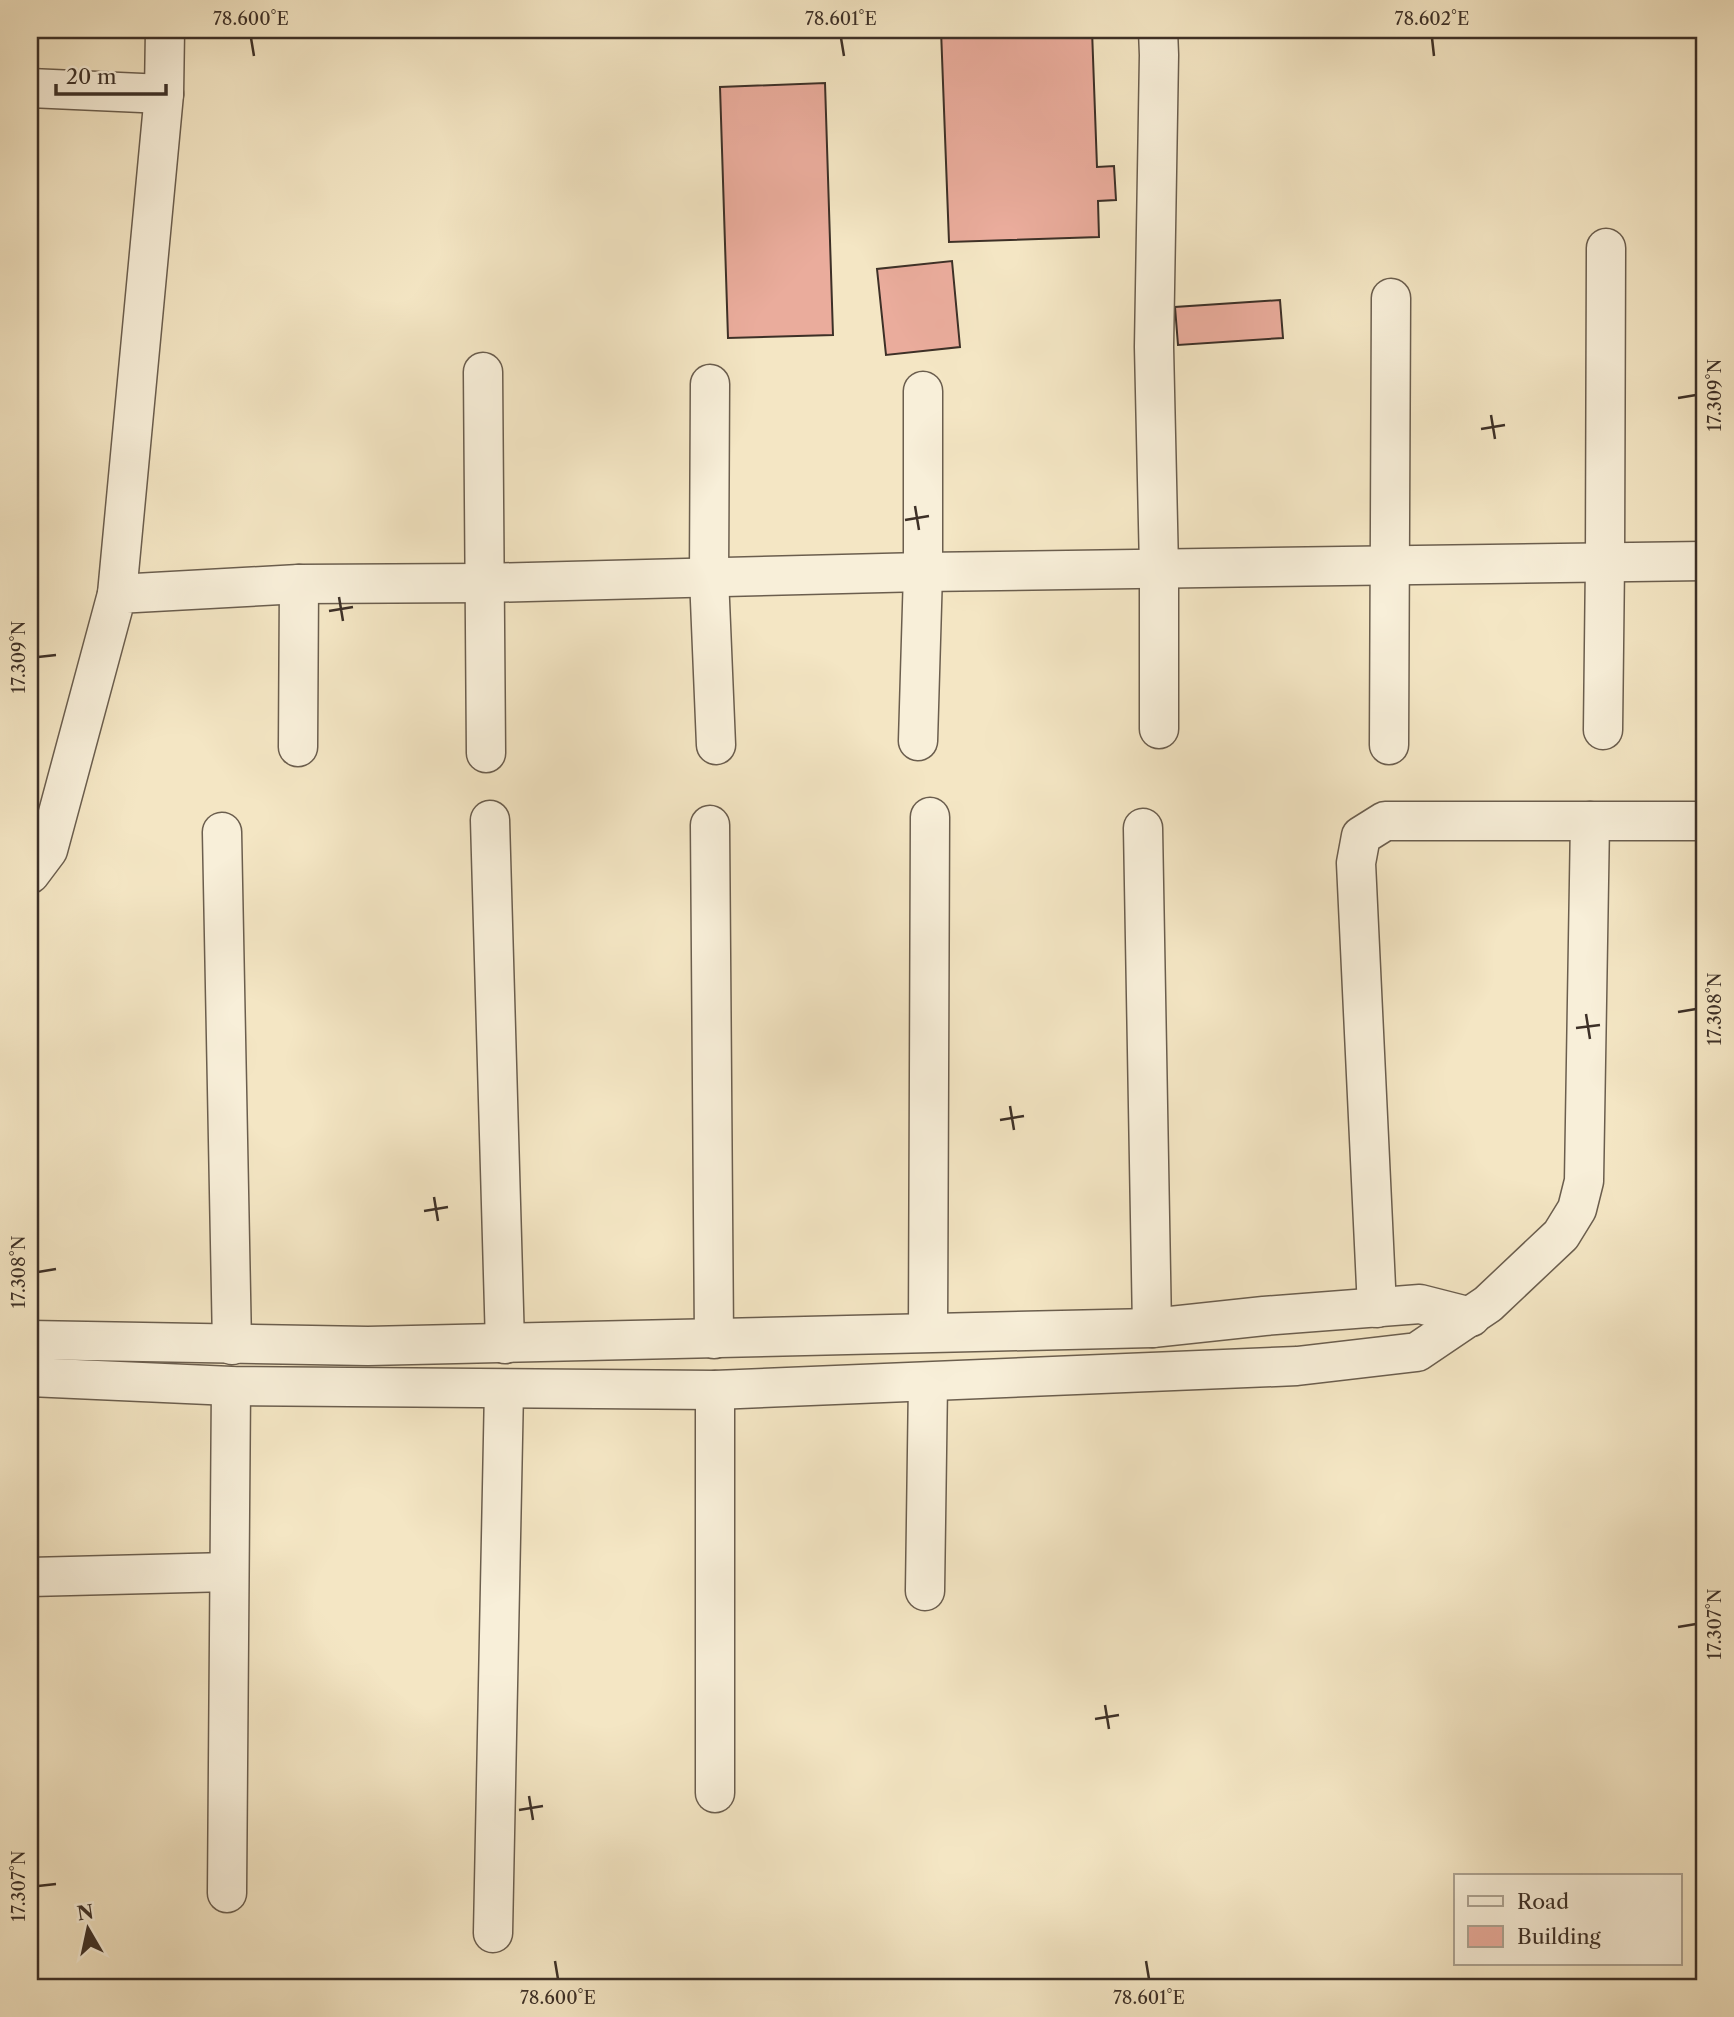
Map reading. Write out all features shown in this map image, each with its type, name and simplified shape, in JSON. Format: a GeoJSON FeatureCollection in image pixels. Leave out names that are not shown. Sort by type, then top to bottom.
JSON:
{"type":"FeatureCollection","features":[{"type":"Feature","properties":{"kind":"street"},"geometry":{"type":"LineString","coordinates":[[30,874],[48,850],[117,594],[164,93],[165,30]]}},
{"type":"Feature","properties":{"kind":"street"},"geometry":{"type":"LineString","coordinates":[[1158,30],[1154,347],[1159,568],[1159,729]]}},
{"type":"Feature","properties":{"kind":"street"},"geometry":{"type":"LineString","coordinates":[[30,88],[164,93]]}},
{"type":"Feature","properties":{"kind":"street"},"geometry":{"type":"LineString","coordinates":[[1603,730],[1606,248]]}},
{"type":"Feature","properties":{"kind":"street"},"geometry":{"type":"LineString","coordinates":[[1390,745],[1391,298]]}},
{"type":"Feature","properties":{"kind":"street"},"geometry":{"type":"LineString","coordinates":[[483,372],[486,753]]}},
{"type":"Feature","properties":{"kind":"street"},"geometry":{"type":"LineString","coordinates":[[710,384],[709,577],[716,745]]}},
{"type":"Feature","properties":{"kind":"street"},"geometry":{"type":"LineString","coordinates":[[918,741],[923,572],[923,391]]}},
{"type":"Feature","properties":{"kind":"street"},"geometry":{"type":"LineString","coordinates":[[117,594],[299,584],[1704,561]]}},
{"type":"Feature","properties":{"kind":"street"},"geometry":{"type":"LineString","coordinates":[[298,747],[299,584]]}},
{"type":"Feature","properties":{"kind":"street"},"geometry":{"type":"LineString","coordinates":[[928,1332],[930,817]]}},
{"type":"Feature","properties":{"kind":"street"},"geometry":{"type":"LineString","coordinates":[[491,820],[505,1344]]}},
{"type":"Feature","properties":{"kind":"street"},"geometry":{"type":"LineString","coordinates":[[1377,1308],[1356,863],[1361,836],[1385,821],[1704,821]]}},
{"type":"Feature","properties":{"kind":"street"},"geometry":{"type":"LineString","coordinates":[[30,1377],[231,1386],[715,1390],[1297,1366],[1417,1352],[1488,1304],[1561,1235],[1577,1209],[1584,1181],[1590,821]]}},
{"type":"Feature","properties":{"kind":"street"},"geometry":{"type":"LineString","coordinates":[[710,825],[714,1339]]}},
{"type":"Feature","properties":{"kind":"street"},"geometry":{"type":"LineString","coordinates":[[1143,828],[1152,1328]]}},
{"type":"Feature","properties":{"kind":"street"},"geometry":{"type":"LineString","coordinates":[[222,832],[232,1345]]}},
{"type":"Feature","properties":{"kind":"street"},"geometry":{"type":"LineString","coordinates":[[30,1340],[368,1346],[1152,1328],[1420,1304],[1471,1317]]}},
{"type":"Feature","properties":{"kind":"street"},"geometry":{"type":"LineString","coordinates":[[1264,1316],[1268,1367]]}},
{"type":"Feature","properties":{"kind":"street"},"geometry":{"type":"LineString","coordinates":[[828,1335],[829,1385]]}},
{"type":"Feature","properties":{"kind":"street"},"geometry":{"type":"LineString","coordinates":[[368,1346],[368,1387]]}},
{"type":"Feature","properties":{"kind":"street"},"geometry":{"type":"LineString","coordinates":[[925,1591],[928,1382]]}},
{"type":"Feature","properties":{"kind":"street"},"geometry":{"type":"LineString","coordinates":[[227,1893],[231,1386]]}},
{"type":"Feature","properties":{"kind":"street"},"geometry":{"type":"LineString","coordinates":[[493,1933],[504,1389]]}},
{"type":"Feature","properties":{"kind":"street"},"geometry":{"type":"LineString","coordinates":[[715,1390],[715,1793]]}},
{"type":"Feature","properties":{"kind":"street"},"geometry":{"type":"LineString","coordinates":[[30,1577],[229,1572]]}},
{"type":"Feature","properties":{"kind":"building"},"geometry":{"type":"Polygon","coordinates":[[[941,30],[1092,30],[1097,167],[1114,166],[1116,200],[1098,201],[1099,237],[949,242],[941,30]]]}},
{"type":"Feature","properties":{"kind":"building"},"geometry":{"type":"Polygon","coordinates":[[[825,83],[833,335],[728,338],[720,87],[825,83]]]}},
{"type":"Feature","properties":{"kind":"building"},"geometry":{"type":"Polygon","coordinates":[[[952,261],[960,347],[886,355],[877,269],[952,261]]]}},
{"type":"Feature","properties":{"kind":"building"},"geometry":{"type":"Polygon","coordinates":[[[1280,300],[1283,338],[1178,345],[1175,307],[1280,300]]]}}]}
